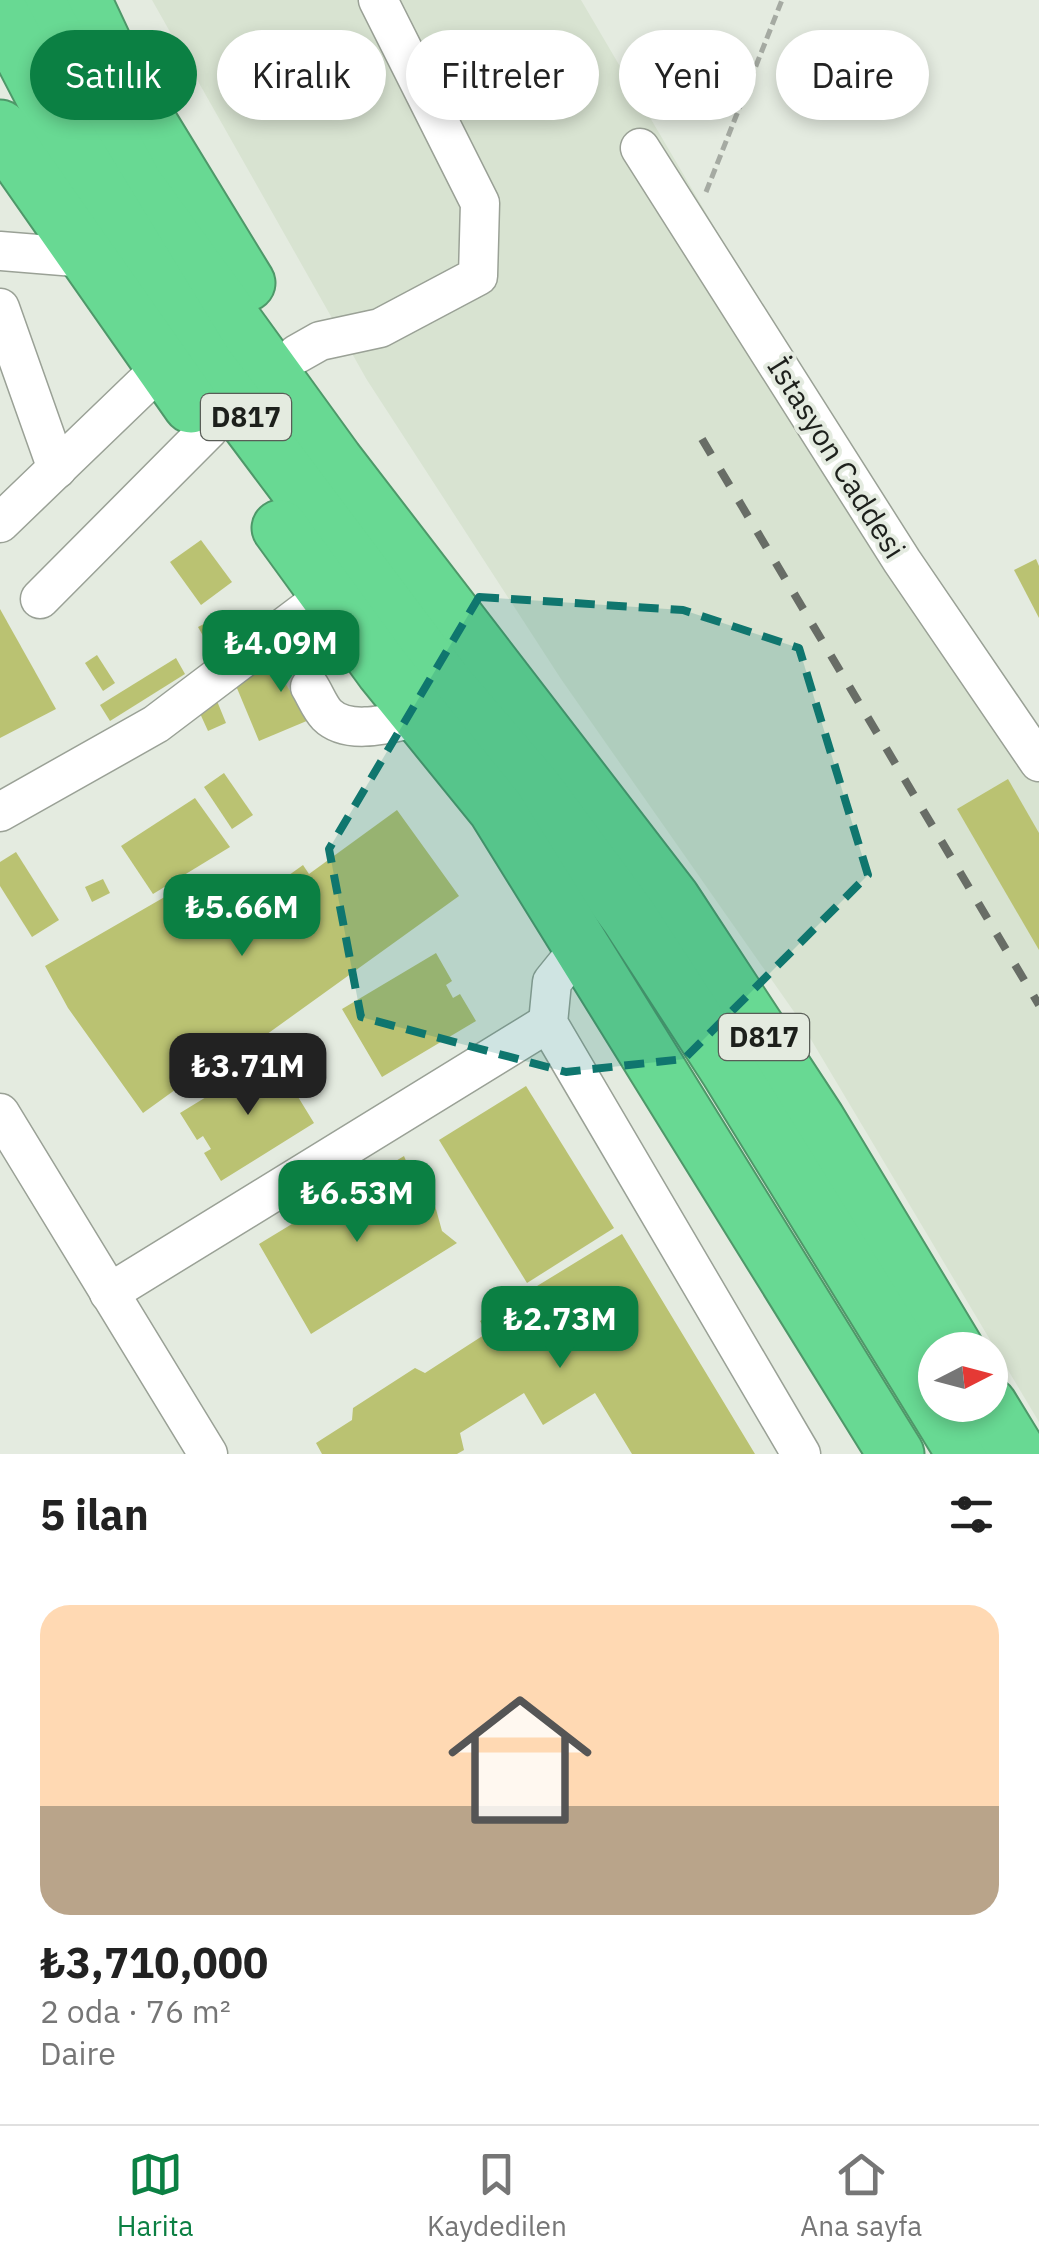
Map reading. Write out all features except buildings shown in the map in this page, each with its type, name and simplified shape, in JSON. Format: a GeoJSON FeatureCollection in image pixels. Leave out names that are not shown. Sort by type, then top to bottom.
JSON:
{"type":"FeatureCollection","features":[{"type":"Feature","properties":{"kind":"highway","name":"D817"},"geometry":{"type":"LineString","coordinates":[[36,0],[135,184],[335,460],[672,900],[817,1120],[945,1332]]}},
{"type":"Feature","properties":{"kind":"highway"},"geometry":{"type":"LineString","coordinates":[[83,0],[113,64],[254,296],[446,569],[549,739]]}},
{"type":"Feature","properties":{"kind":"highway","name":"D817"},"geometry":{"type":"LineString","coordinates":[[0,12],[63,132],[205,364],[445,684],[538,792],[629,918],[965,1454]]}},
{"type":"Feature","properties":{"kind":"highway"},"geometry":{"type":"LineString","coordinates":[[0,128],[163,366],[328,594],[496,809],[896,1454]]}},
{"type":"Feature","properties":{"kind":"highway"},"geometry":{"type":"LineString","coordinates":[[999,1422],[1019,1454]]}},
{"type":"Feature","properties":{"kind":"street"},"geometry":{"type":"LineString","coordinates":[[296,354],[320,341],[380,328],[478,276],[480,203],[378,0]]}},
{"type":"Feature","properties":{"kind":"street","name":"İstasyon Caddesi"},"geometry":{"type":"LineString","coordinates":[[640,148],[902,562],[1039,762]]}},
{"type":"Feature","properties":{"kind":"street"},"geometry":{"type":"LineString","coordinates":[[0,252],[87,258]]}},
{"type":"Feature","properties":{"kind":"street"},"geometry":{"type":"LineString","coordinates":[[0,308],[57,469]]}},
{"type":"Feature","properties":{"kind":"street"},"geometry":{"type":"LineString","coordinates":[[0,523],[163,366]]}},
{"type":"Feature","properties":{"kind":"street"},"geometry":{"type":"LineString","coordinates":[[40,599],[209,429]]}},
{"type":"Feature","properties":{"kind":"street"},"geometry":{"type":"LineString","coordinates":[[0,812],[156,724],[293,659],[328,594]]}},
{"type":"Feature","properties":{"kind":"street"},"geometry":{"type":"LineString","coordinates":[[293,659],[328,716],[344,724],[371,726],[421,717]]}},
{"type":"Feature","properties":{"kind":"street"},"geometry":{"type":"LineString","coordinates":[[581,946],[552,982],[548,1023],[801,1454]]}},
{"type":"Feature","properties":{"kind":"street"},"geometry":{"type":"LineString","coordinates":[[110,1293],[548,1023]]}},
{"type":"Feature","properties":{"kind":"street"},"geometry":{"type":"LineString","coordinates":[[0,1113],[208,1454]]}},
{"type":"Feature","properties":{"kind":"path"},"geometry":{"type":"LineString","coordinates":[[691,229],[782,0]]}},
{"type":"Feature","properties":{"kind":"highlighted area"},"geometry":{"type":"Polygon","coordinates":[[[479,597],[683,610],[799,648],[868,875],[684,1059],[566,1072],[361,1017],[329,849],[479,597]]]}},
{"type":"Feature","properties":{"kind":"shaded area"},"geometry":{"type":"Polygon","coordinates":[[[152,0],[581,0],[599,30],[406,30],[406,120],[599,120],[599,31],[619,65],[619,120],[651,120],[1039,780],[1039,1422],[1008,1370],[1008,1332],[985,1332],[797,1016],[561,679],[367,380],[220,120],[386,120],[386,30],[217,30],[217,115],[197,80],[197,30],[169,30],[152,0]]]}},
{"type":"Feature","properties":{"kind":"tunnel"},"geometry":{"type":"LineString","coordinates":[[292,658],[310,687]]}},
{"type":"Feature","properties":{"kind":"railway"},"geometry":{"type":"LineString","coordinates":[[702,439],[1039,1005]]}}]}
